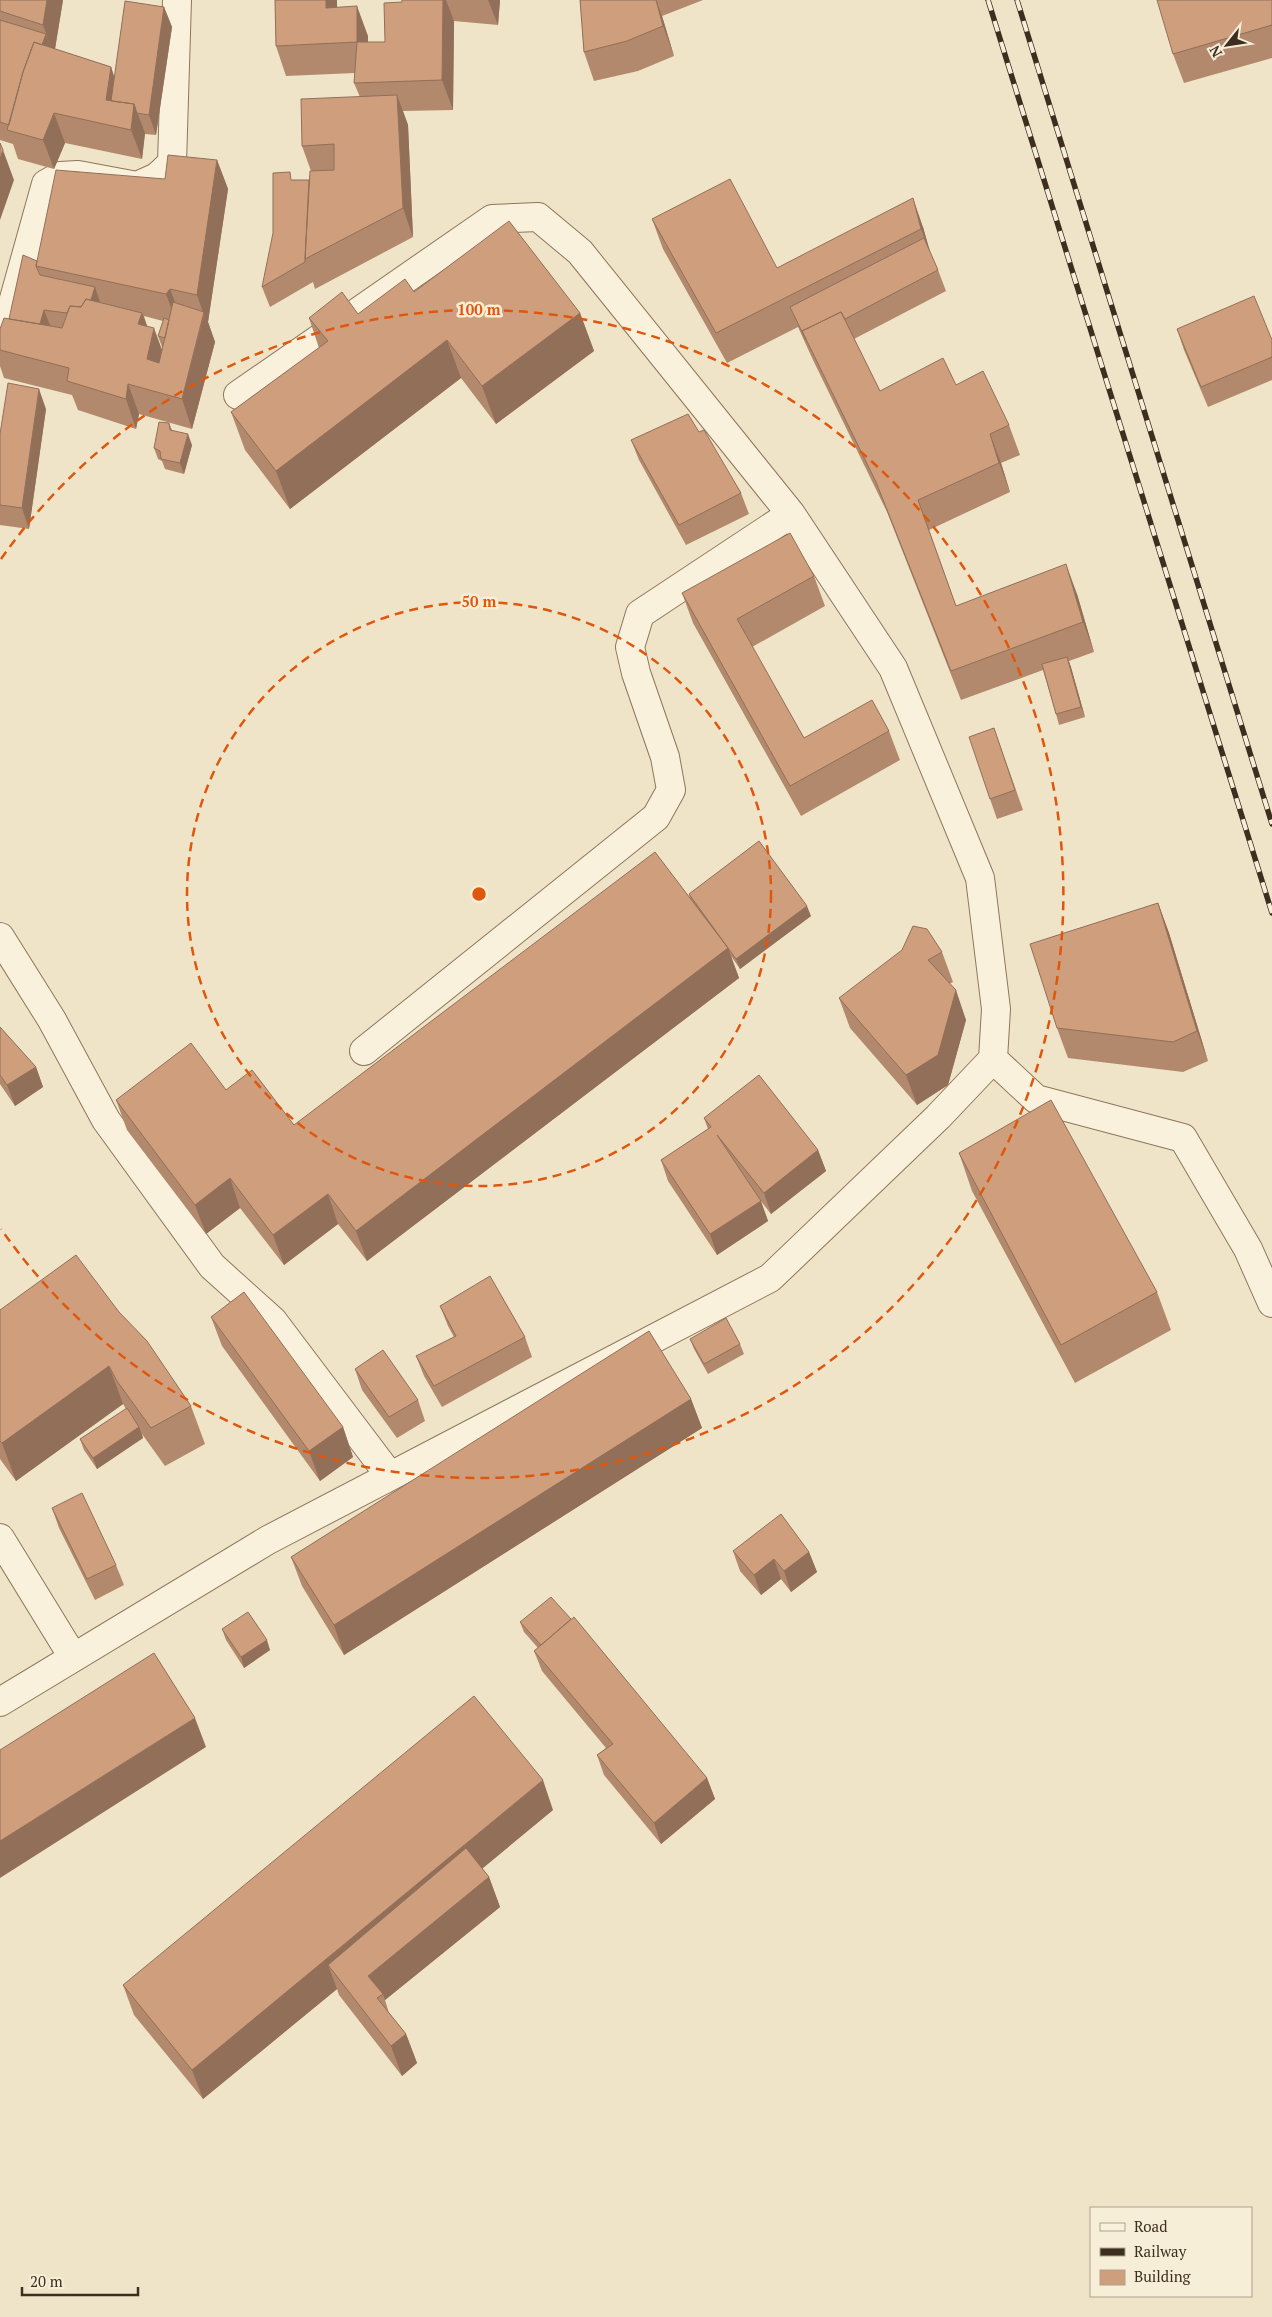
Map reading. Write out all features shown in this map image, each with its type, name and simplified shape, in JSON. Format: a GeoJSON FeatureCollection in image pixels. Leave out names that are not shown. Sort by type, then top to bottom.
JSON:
{"type":"FeatureCollection","features":[{"type":"Feature","properties":{"kind":"street"},"geometry":{"type":"LineString","coordinates":[[0,349],[46,184],[60,176],[78,176],[137,186],[157,177],[172,163],[177,0]]}},
{"type":"Feature","properties":{"kind":"street"},"geometry":{"type":"LineString","coordinates":[[0,1702],[268,1540],[770,1278],[938,1118],[993,1059],[996,1009],[980,878],[893,668],[791,514],[580,252],[538,217],[492,219],[238,395]]}},
{"type":"Feature","properties":{"kind":"street"},"geometry":{"type":"LineString","coordinates":[[364,1051],[656,817],[670,790],[665,758],[636,673],[630,647],[632,632],[640,614],[791,514]]}},
{"type":"Feature","properties":{"kind":"street"},"geometry":{"type":"LineString","coordinates":[[0,937],[52,1020],[106,1120],[212,1266],[273,1321],[390,1476]]}},
{"type":"Feature","properties":{"kind":"street"},"geometry":{"type":"LineString","coordinates":[[993,1059],[1036,1099],[1183,1138],[1248,1249],[1272,1303]]}},
{"type":"Feature","properties":{"kind":"street"},"geometry":{"type":"LineString","coordinates":[[0,1538],[73,1657]]}},
{"type":"Feature","properties":{"kind":"building"},"geometry":{"type":"Polygon","coordinates":[[[0,0],[47,0],[43,25],[0,11],[0,0]]]}},
{"type":"Feature","properties":{"kind":"building"},"geometry":{"type":"Polygon","coordinates":[[[275,0],[326,0],[326,8],[357,6],[357,42],[276,46],[275,0]]]}},
{"type":"Feature","properties":{"kind":"building"},"geometry":{"type":"Polygon","coordinates":[[[402,0],[443,0],[442,80],[354,83],[357,42],[385,42],[384,3],[402,2],[402,0]]]}},
{"type":"Feature","properties":{"kind":"building"},"geometry":{"type":"Polygon","coordinates":[[[580,0],[656,0],[663,26],[627,41],[584,52],[580,0]]]}},
{"type":"Feature","properties":{"kind":"building"},"geometry":{"type":"Polygon","coordinates":[[[1157,0],[1272,0],[1272,25],[1173,54],[1157,0]]]}},
{"type":"Feature","properties":{"kind":"building"},"geometry":{"type":"Polygon","coordinates":[[[125,1],[164,7],[149,115],[137,113],[134,104],[111,101],[125,1]]]}},
{"type":"Feature","properties":{"kind":"building"},"geometry":{"type":"Polygon","coordinates":[[[0,20],[46,34],[42,45],[34,42],[23,72],[9,125],[0,122],[0,20]]]}},
{"type":"Feature","properties":{"kind":"building"},"geometry":{"type":"Polygon","coordinates":[[[34,42],[111,67],[106,100],[134,104],[131,130],[54,113],[43,140],[7,130],[23,72],[34,42]]]}},
{"type":"Feature","properties":{"kind":"building"},"geometry":{"type":"Polygon","coordinates":[[[397,95],[403,208],[305,259],[310,171],[334,170],[334,144],[302,146],[301,99],[397,95]]]}},
{"type":"Feature","properties":{"kind":"building"},"geometry":{"type":"Polygon","coordinates":[[[0,143],[3,150],[0,159],[0,143]]]}},
{"type":"Feature","properties":{"kind":"building"},"geometry":{"type":"Polygon","coordinates":[[[168,155],[217,160],[197,295],[170,289],[166,294],[36,266],[56,170],[165,179],[168,155]]]}},
{"type":"Feature","properties":{"kind":"building"},"geometry":{"type":"Polygon","coordinates":[[[290,172],[291,180],[309,180],[305,262],[262,287],[273,233],[273,173],[290,172]]]}},
{"type":"Feature","properties":{"kind":"building"},"geometry":{"type":"Polygon","coordinates":[[[730,179],[777,268],[913,198],[921,229],[716,333],[652,219],[730,179]]]}},
{"type":"Feature","properties":{"kind":"building"},"geometry":{"type":"Polygon","coordinates":[[[509,221],[580,313],[482,386],[447,340],[276,471],[231,412],[328,341],[309,318],[342,292],[358,314],[405,279],[414,292],[509,221]]]}},
{"type":"Feature","properties":{"kind":"building"},"geometry":{"type":"Polygon","coordinates":[[[924,238],[938,270],[845,319],[841,312],[802,331],[806,340],[790,307],[924,238]]]}},
{"type":"Feature","properties":{"kind":"building"},"geometry":{"type":"Polygon","coordinates":[[[23,255],[37,261],[36,266],[40,275],[95,287],[91,300],[86,299],[81,307],[70,306],[67,313],[44,310],[40,324],[9,319],[23,255]]]}},
{"type":"Feature","properties":{"kind":"building"},"geometry":{"type":"Polygon","coordinates":[[[1254,296],[1272,340],[1272,357],[1201,387],[1177,329],[1254,296]]]}},
{"type":"Feature","properties":{"kind":"building"},"geometry":{"type":"Polygon","coordinates":[[[86,299],[142,313],[138,324],[154,328],[147,359],[159,363],[173,302],[204,312],[182,399],[128,384],[126,399],[67,381],[69,368],[0,350],[0,329],[4,318],[62,328],[70,306],[81,307],[86,299]]]}},
{"type":"Feature","properties":{"kind":"building"},"geometry":{"type":"Polygon","coordinates":[[[841,312],[880,391],[943,358],[956,385],[983,371],[1009,425],[990,434],[999,463],[918,500],[956,606],[1066,564],[1083,622],[951,671],[876,482],[802,331],[841,312]]]}},
{"type":"Feature","properties":{"kind":"building"},"geometry":{"type":"Polygon","coordinates":[[[164,318],[169,320],[165,338],[158,336],[164,318]]]}},
{"type":"Feature","properties":{"kind":"building"},"geometry":{"type":"Polygon","coordinates":[[[8,383],[39,389],[22,508],[0,505],[0,434],[8,383]]]}},
{"type":"Feature","properties":{"kind":"building"},"geometry":{"type":"Polygon","coordinates":[[[688,414],[699,432],[704,430],[741,493],[679,525],[631,440],[688,414]]]}},
{"type":"Feature","properties":{"kind":"building"},"geometry":{"type":"Polygon","coordinates":[[[159,422],[169,423],[170,430],[188,434],[180,463],[161,459],[160,451],[154,448],[159,422]]]}},
{"type":"Feature","properties":{"kind":"building"},"geometry":{"type":"Polygon","coordinates":[[[790,533],[814,576],[737,619],[804,738],[872,700],[889,731],[790,786],[682,593],[790,533]]]}},
{"type":"Feature","properties":{"kind":"building"},"geometry":{"type":"Polygon","coordinates":[[[1067,657],[1081,707],[1056,714],[1042,664],[1067,657]]]}},
{"type":"Feature","properties":{"kind":"building"},"geometry":{"type":"Polygon","coordinates":[[[994,728],[1015,790],[990,799],[969,737],[994,728]]]}},
{"type":"Feature","properties":{"kind":"building"},"geometry":{"type":"Polygon","coordinates":[[[759,841],[807,906],[736,959],[689,894],[759,841]]]}},
{"type":"Feature","properties":{"kind":"building"},"geometry":{"type":"Polygon","coordinates":[[[655,852],[728,948],[356,1231],[328,1194],[273,1235],[230,1178],[195,1205],[116,1100],[191,1043],[226,1090],[252,1070],[294,1125],[655,852]]]}},
{"type":"Feature","properties":{"kind":"building"},"geometry":{"type":"Polygon","coordinates":[[[1158,903],[1197,1031],[1173,1042],[1057,1028],[1030,944],[1158,903]]]}},
{"type":"Feature","properties":{"kind":"building"},"geometry":{"type":"Polygon","coordinates":[[[913,926],[927,929],[942,952],[928,960],[956,990],[938,1055],[906,1075],[839,998],[902,950],[913,926]]]}},
{"type":"Feature","properties":{"kind":"building"},"geometry":{"type":"Polygon","coordinates":[[[0,1027],[36,1067],[7,1085],[0,1075],[0,1027]]]}},
{"type":"Feature","properties":{"kind":"building"},"geometry":{"type":"Polygon","coordinates":[[[759,1075],[818,1150],[764,1193],[717,1135],[761,1201],[710,1234],[661,1160],[711,1127],[704,1118],[759,1075]]]}},
{"type":"Feature","properties":{"kind":"building"},"geometry":{"type":"Polygon","coordinates":[[[1051,1100],[1157,1292],[1061,1345],[959,1153],[1051,1100]]]}},
{"type":"Feature","properties":{"kind":"building"},"geometry":{"type":"Polygon","coordinates":[[[76,1255],[119,1312],[147,1341],[191,1406],[151,1428],[117,1381],[109,1366],[2,1443],[0,1441],[0,1310],[76,1255]]]}},
{"type":"Feature","properties":{"kind":"building"},"geometry":{"type":"Polygon","coordinates":[[[490,1276],[525,1337],[434,1386],[416,1356],[456,1336],[440,1306],[490,1276]]]}},
{"type":"Feature","properties":{"kind":"building"},"geometry":{"type":"Polygon","coordinates":[[[244,1292],[343,1427],[309,1451],[211,1317],[244,1292]]]}},
{"type":"Feature","properties":{"kind":"building"},"geometry":{"type":"Polygon","coordinates":[[[726,1318],[740,1344],[704,1364],[690,1339],[726,1318]]]}},
{"type":"Feature","properties":{"kind":"building"},"geometry":{"type":"Polygon","coordinates":[[[649,1331],[691,1399],[334,1625],[291,1557],[649,1331]]]}},
{"type":"Feature","properties":{"kind":"building"},"geometry":{"type":"Polygon","coordinates":[[[383,1350],[418,1400],[389,1417],[355,1369],[383,1350]]]}},
{"type":"Feature","properties":{"kind":"building"},"geometry":{"type":"Polygon","coordinates":[[[127,1408],[139,1427],[93,1458],[80,1439],[127,1408]]]}},
{"type":"Feature","properties":{"kind":"building"},"geometry":{"type":"Polygon","coordinates":[[[82,1493],[116,1565],[87,1579],[52,1508],[82,1493]]]}},
{"type":"Feature","properties":{"kind":"building"},"geometry":{"type":"Polygon","coordinates":[[[781,1514],[809,1552],[784,1571],[774,1559],[754,1575],[733,1551],[781,1514]]]}},
{"type":"Feature","properties":{"kind":"building"},"geometry":{"type":"Polygon","coordinates":[[[551,1597],[571,1619],[541,1645],[520,1622],[551,1597]]]}},
{"type":"Feature","properties":{"kind":"building"},"geometry":{"type":"Polygon","coordinates":[[[248,1612],[267,1640],[241,1657],[222,1629],[248,1612]]]}},
{"type":"Feature","properties":{"kind":"building"},"geometry":{"type":"Polygon","coordinates":[[[574,1617],[707,1778],[654,1823],[597,1755],[613,1744],[534,1651],[574,1617]]]}},
{"type":"Feature","properties":{"kind":"building"},"geometry":{"type":"Polygon","coordinates":[[[154,1653],[195,1718],[0,1841],[0,1750],[154,1653]]]}},
{"type":"Feature","properties":{"kind":"building"},"geometry":{"type":"Polygon","coordinates":[[[474,1696],[543,1780],[192,2070],[123,1985],[474,1696]]]}},
{"type":"Feature","properties":{"kind":"building"},"geometry":{"type":"Polygon","coordinates":[[[466,1848],[489,1877],[368,1976],[383,1994],[377,1998],[406,2034],[391,2046],[328,1965],[466,1848]]]}},
{"type":"Feature","properties":{"kind":"railway"},"geometry":{"type":"LineString","coordinates":[[988,0],[1272,913]]}},
{"type":"Feature","properties":{"kind":"railway"},"geometry":{"type":"LineString","coordinates":[[1017,0],[1272,824]]}}]}
